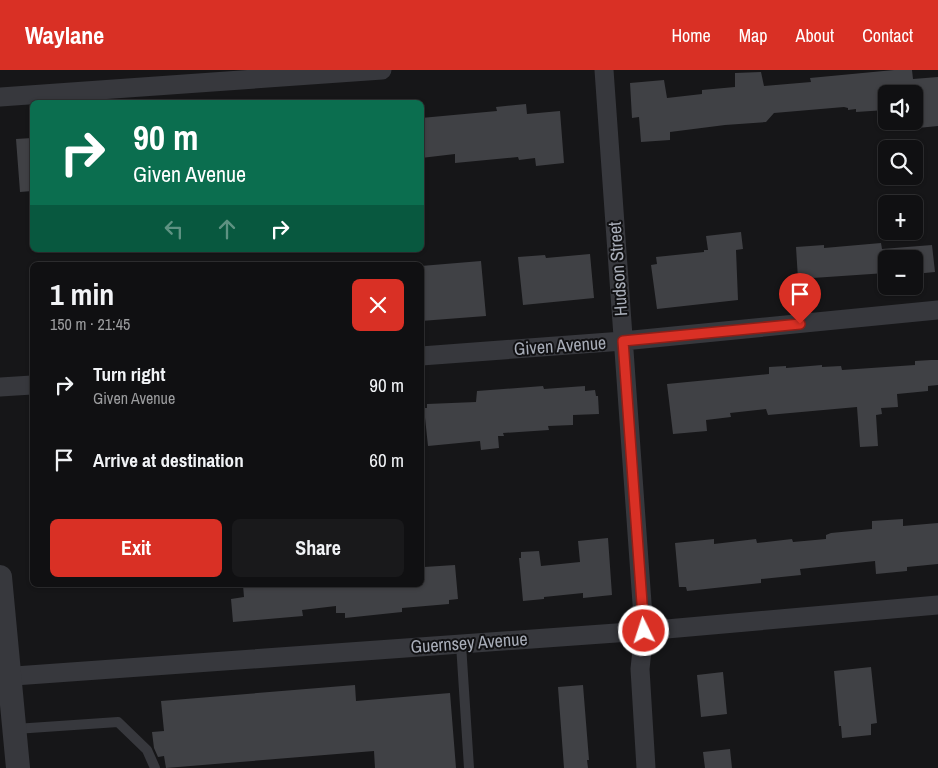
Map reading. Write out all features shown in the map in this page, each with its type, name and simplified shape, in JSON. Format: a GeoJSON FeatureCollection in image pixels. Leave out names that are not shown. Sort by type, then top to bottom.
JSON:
{"type":"FeatureCollection","features":[{"type":"Feature","properties":{"kind":"street"},"geometry":{"type":"LineString","coordinates":[[0,97],[382,70]]}},
{"type":"Feature","properties":{"kind":"street","name":"Hudson Street"},"geometry":{"type":"LineString","coordinates":[[604,70],[644,631],[640,669],[646,768]]}},
{"type":"Feature","properties":{"kind":"street","name":"Given Avenue"},"geometry":{"type":"LineString","coordinates":[[424,356],[623,341],[938,310]]}},
{"type":"Feature","properties":{"kind":"street"},"geometry":{"type":"LineString","coordinates":[[0,387],[30,385]]}},
{"type":"Feature","properties":{"kind":"street"},"geometry":{"type":"LineString","coordinates":[[0,577],[5,677],[15,729],[18,768]]}},
{"type":"Feature","properties":{"kind":"street","name":"Guernsey Avenue"},"geometry":{"type":"LineString","coordinates":[[5,677],[644,631],[938,605]]}},
{"type":"Feature","properties":{"kind":"lane"},"geometry":{"type":"LineString","coordinates":[[461,644],[469,768]]}},
{"type":"Feature","properties":{"kind":"lane"},"geometry":{"type":"LineString","coordinates":[[15,729],[118,722],[147,750],[155,768]]}},
{"type":"Feature","properties":{"kind":"building"},"geometry":{"type":"Polygon","coordinates":[[[894,70],[912,70],[913,79],[938,77],[938,126],[923,128],[923,85],[878,85],[878,111],[856,112],[856,109],[848,110],[848,108],[844,107],[774,113],[766,122],[670,132],[670,140],[641,142],[639,117],[632,118],[630,83],[664,80],[667,98],[702,94],[702,90],[735,87],[735,73],[761,72],[764,86],[811,82],[810,78],[894,70]]]}},
{"type":"Feature","properties":{"kind":"building"},"geometry":{"type":"Polygon","coordinates":[[[526,104],[527,114],[560,111],[564,163],[536,166],[535,158],[519,160],[518,157],[455,163],[455,154],[424,158],[424,118],[497,111],[496,107],[526,104]]]}},
{"type":"Feature","properties":{"kind":"building"},"geometry":{"type":"Polygon","coordinates":[[[30,138],[30,191],[20,192],[16,139],[30,138]]]}},
{"type":"Feature","properties":{"kind":"building"},"geometry":{"type":"Polygon","coordinates":[[[741,232],[743,249],[736,250],[738,300],[657,309],[651,265],[657,264],[656,257],[704,252],[704,250],[708,250],[706,236],[741,232]]]}},
{"type":"Feature","properties":{"kind":"building"},"geometry":{"type":"Polygon","coordinates":[[[881,243],[882,249],[932,245],[935,272],[923,273],[923,250],[878,250],[878,274],[798,279],[796,247],[824,245],[824,248],[881,243]]]}},
{"type":"Feature","properties":{"kind":"building"},"geometry":{"type":"Polygon","coordinates":[[[590,254],[594,298],[523,305],[518,257],[545,255],[546,258],[590,254]]]}},
{"type":"Feature","properties":{"kind":"building"},"geometry":{"type":"Polygon","coordinates":[[[481,261],[486,316],[424,321],[424,266],[481,261]]]}},
{"type":"Feature","properties":{"kind":"building"},"geometry":{"type":"Polygon","coordinates":[[[938,360],[938,385],[928,386],[928,391],[897,394],[898,407],[881,408],[882,414],[876,415],[878,446],[860,447],[857,407],[768,415],[766,409],[730,413],[731,417],[706,420],[707,431],[673,434],[667,384],[769,374],[769,367],[786,366],[786,368],[822,365],[822,367],[841,366],[842,370],[915,365],[915,361],[938,360]]]}},
{"type":"Feature","properties":{"kind":"building"},"geometry":{"type":"Polygon","coordinates":[[[543,386],[544,389],[585,386],[585,391],[595,390],[596,396],[598,396],[599,414],[573,415],[573,425],[548,426],[549,430],[503,433],[504,436],[498,436],[499,448],[481,450],[480,441],[428,446],[424,408],[427,408],[427,404],[476,402],[477,391],[543,386]]]}},
{"type":"Feature","properties":{"kind":"building"},"geometry":{"type":"Polygon","coordinates":[[[903,519],[903,526],[938,523],[938,564],[907,567],[907,571],[876,574],[875,561],[800,569],[801,575],[761,579],[761,583],[687,591],[686,587],[679,587],[675,543],[714,539],[714,544],[756,539],[757,543],[792,539],[793,542],[826,539],[826,535],[831,533],[872,529],[872,521],[903,519]]]}},
{"type":"Feature","properties":{"kind":"building"},"geometry":{"type":"Polygon","coordinates":[[[608,538],[612,595],[583,598],[583,593],[523,601],[519,558],[521,558],[521,552],[539,551],[541,566],[580,562],[578,541],[608,538]]]}},
{"type":"Feature","properties":{"kind":"building"},"geometry":{"type":"Polygon","coordinates":[[[455,565],[458,599],[449,600],[449,604],[402,608],[402,612],[345,618],[345,613],[336,613],[336,606],[302,610],[303,616],[233,622],[231,599],[244,597],[243,587],[424,587],[424,567],[455,565]]]}},
{"type":"Feature","properties":{"kind":"building"},"geometry":{"type":"Polygon","coordinates":[[[871,667],[877,723],[871,724],[871,735],[842,738],[841,726],[839,726],[834,671],[871,667]]]}},
{"type":"Feature","properties":{"kind":"building"},"geometry":{"type":"Polygon","coordinates":[[[723,672],[727,714],[701,717],[697,675],[723,672]]]}},
{"type":"Feature","properties":{"kind":"building"},"geometry":{"type":"Polygon","coordinates":[[[355,685],[356,701],[450,693],[456,768],[375,768],[374,751],[166,768],[164,756],[158,757],[154,748],[152,732],[164,731],[161,701],[355,685]]]}},
{"type":"Feature","properties":{"kind":"building"},"geometry":{"type":"Polygon","coordinates":[[[583,685],[588,768],[564,768],[558,687],[583,685]]]}},
{"type":"Feature","properties":{"kind":"building"},"geometry":{"type":"Polygon","coordinates":[[[730,749],[732,768],[705,768],[703,752],[730,749]]]}},
{"type":"Feature","properties":{"kind":"route"},"geometry":{"type":"LineString","coordinates":[[644,631],[623,341],[800,324]]}}]}
